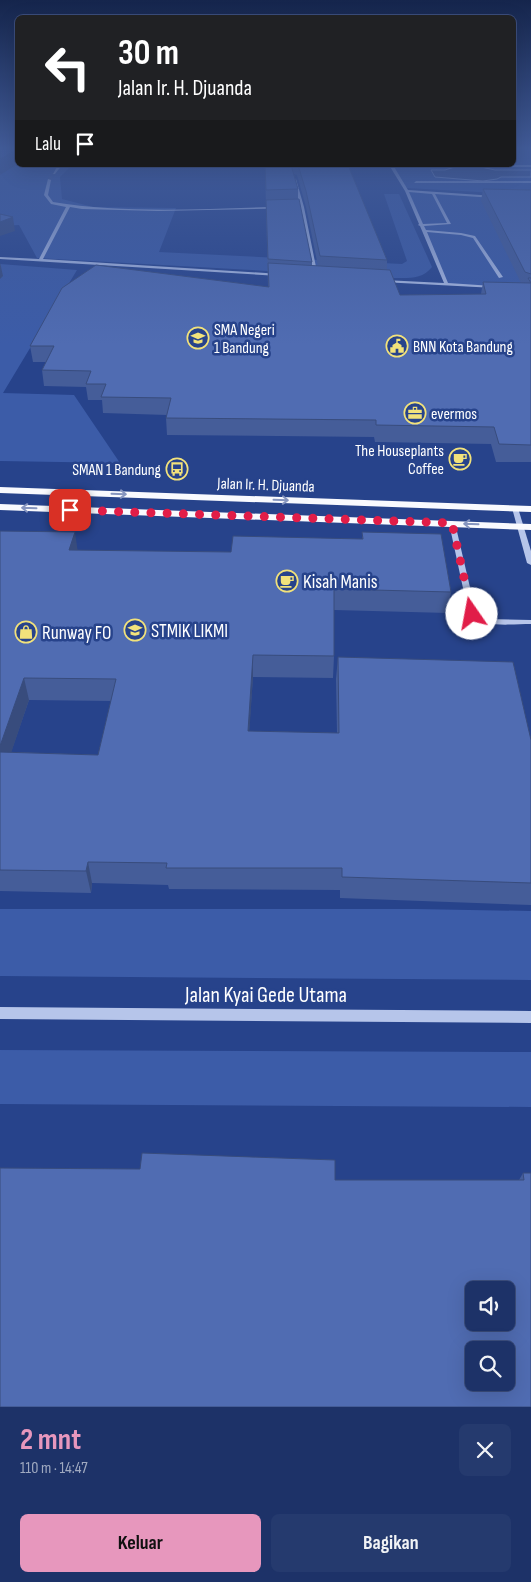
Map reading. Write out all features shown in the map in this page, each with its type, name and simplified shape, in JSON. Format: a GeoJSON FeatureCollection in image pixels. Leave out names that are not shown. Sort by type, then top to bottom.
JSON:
{"type":"FeatureCollection","features":[{"type":"Feature","properties":{"kind":"main road","name":"Jalan Ir. H. Djuanda"},"geometry":{"type":"LineString","coordinates":[[0,490],[531,509]]}},
{"type":"Feature","properties":{"kind":"main road","name":"Jalan Ir. H. Djuanda"},"geometry":{"type":"LineString","coordinates":[[0,507],[531,527]]}},
{"type":"Feature","properties":{"kind":"street"},"geometry":{"type":"LineString","coordinates":[[40,261],[65,214]]}},
{"type":"Feature","properties":{"kind":"street"},"geometry":{"type":"LineString","coordinates":[[303,214],[316,277]]}},
{"type":"Feature","properties":{"kind":"street"},"geometry":{"type":"LineString","coordinates":[[415,214],[448,284]]}},
{"type":"Feature","properties":{"kind":"street"},"geometry":{"type":"LineString","coordinates":[[420,226],[448,224],[443,214]]}},
{"type":"Feature","properties":{"kind":"street"},"geometry":{"type":"LineString","coordinates":[[422,231],[461,234],[474,238],[501,277]]}},
{"type":"Feature","properties":{"kind":"street"},"geometry":{"type":"LineString","coordinates":[[0,258],[286,276]]}},
{"type":"Feature","properties":{"kind":"street"},"geometry":{"type":"LineString","coordinates":[[306,277],[325,278]]}},
{"type":"Feature","properties":{"kind":"street"},"geometry":{"type":"LineString","coordinates":[[382,281],[496,288]]}},
{"type":"Feature","properties":{"kind":"street"},"geometry":{"type":"LineString","coordinates":[[515,508],[531,563]]}},
{"type":"Feature","properties":{"kind":"street"},"geometry":{"type":"LineString","coordinates":[[452,523],[472,614],[486,621],[531,622]]}},
{"type":"Feature","properties":{"kind":"street","name":"Jalan Kyai Gede Utama"},"geometry":{"type":"LineString","coordinates":[[0,1013],[531,1018]]}},
{"type":"Feature","properties":{"kind":"shaded area"},"geometry":{"type":"Polygon","coordinates":[[[0,214],[174,214],[159,252],[402,264],[407,261],[391,214],[408,214],[432,267],[419,276],[392,278],[37,258],[19,225],[0,226],[0,214]]]}},
{"type":"Feature","properties":{"kind":"shaded area"},"geometry":{"type":"Polygon","coordinates":[[[417,214],[531,214],[531,290],[447,285],[417,214]]]}},
{"type":"Feature","properties":{"kind":"shaded area"},"geometry":{"type":"Polygon","coordinates":[[[0,264],[77,270],[3,393],[74,395],[120,463],[0,461],[0,264]]]}},
{"type":"Feature","properties":{"kind":"shaded area"},"geometry":{"type":"Polygon","coordinates":[[[0,909],[415,909],[531,911],[531,980],[0,976],[0,909]]]}},
{"type":"Feature","properties":{"kind":"shaded area"},"geometry":{"type":"Polygon","coordinates":[[[0,1050],[531,1052],[531,1107],[0,1104],[0,1050]]]}},
{"type":"Feature","properties":{"kind":"building"},"geometry":{"type":"Polygon","coordinates":[[[0,214],[13,217],[0,222],[0,214]]]}},
{"type":"Feature","properties":{"kind":"building"},"geometry":{"type":"Polygon","coordinates":[[[266,214],[302,214],[312,262],[268,259],[266,214]]]}},
{"type":"Feature","properties":{"kind":"building"},"geometry":{"type":"Polygon","coordinates":[[[311,214],[368,214],[387,260],[320,256],[311,214]]]}},
{"type":"Feature","properties":{"kind":"building"},"geometry":{"type":"Polygon","coordinates":[[[495,214],[531,214],[531,274],[525,272],[495,214]]]}},
{"type":"Feature","properties":{"kind":"building"},"geometry":{"type":"Polygon","coordinates":[[[268,263],[390,270],[400,295],[486,294],[483,282],[531,283],[531,445],[499,444],[494,427],[376,425],[376,420],[166,418],[171,398],[101,397],[106,384],[86,384],[91,371],[42,370],[54,346],[30,346],[62,288],[96,265],[269,287],[268,263]]]}},
{"type":"Feature","properties":{"kind":"building"},"geometry":{"type":"Polygon","coordinates":[[[0,531],[75,532],[69,550],[231,552],[233,536],[363,539],[362,532],[441,534],[451,592],[334,589],[334,656],[253,655],[248,731],[339,733],[338,657],[513,662],[531,740],[531,883],[342,877],[342,868],[166,868],[167,863],[88,862],[86,871],[0,870],[0,752],[98,755],[116,679],[24,678],[0,746],[0,531]]]}},
{"type":"Feature","properties":{"kind":"building"},"geometry":{"type":"Polygon","coordinates":[[[142,1153],[335,1160],[335,1180],[524,1180],[523,1173],[531,1173],[531,1407],[0,1407],[0,1168],[140,1169],[142,1153]]]}},
{"type":"Feature","properties":{"kind":"place","name":"SMA Negeri 1 Bandung"},"geometry":{"type":"Point","coordinates":[198,338]}},
{"type":"Feature","properties":{"kind":"place","name":"BNN Kota Bandung"},"geometry":{"type":"Point","coordinates":[397,346]}},
{"type":"Feature","properties":{"kind":"place","name":"evermos"},"geometry":{"type":"Point","coordinates":[415,413]}},
{"type":"Feature","properties":{"kind":"place","name":"The Houseplants Coffee"},"geometry":{"type":"Point","coordinates":[460,459]}},
{"type":"Feature","properties":{"kind":"place","name":"SMAN 1 Bandung"},"geometry":{"type":"Point","coordinates":[177,469]}},
{"type":"Feature","properties":{"kind":"place","name":"Kisah Manis"},"geometry":{"type":"Point","coordinates":[287,581]}},
{"type":"Feature","properties":{"kind":"place","name":"STMIK LIKMI"},"geometry":{"type":"Point","coordinates":[135,630]}},
{"type":"Feature","properties":{"kind":"place","name":"Runway FO"},"geometry":{"type":"Point","coordinates":[26,632]}},
{"type":"Feature","properties":{"kind":"route"},"geometry":{"type":"LineString","coordinates":[[70,510],[452,523],[472,614]]}}]}
